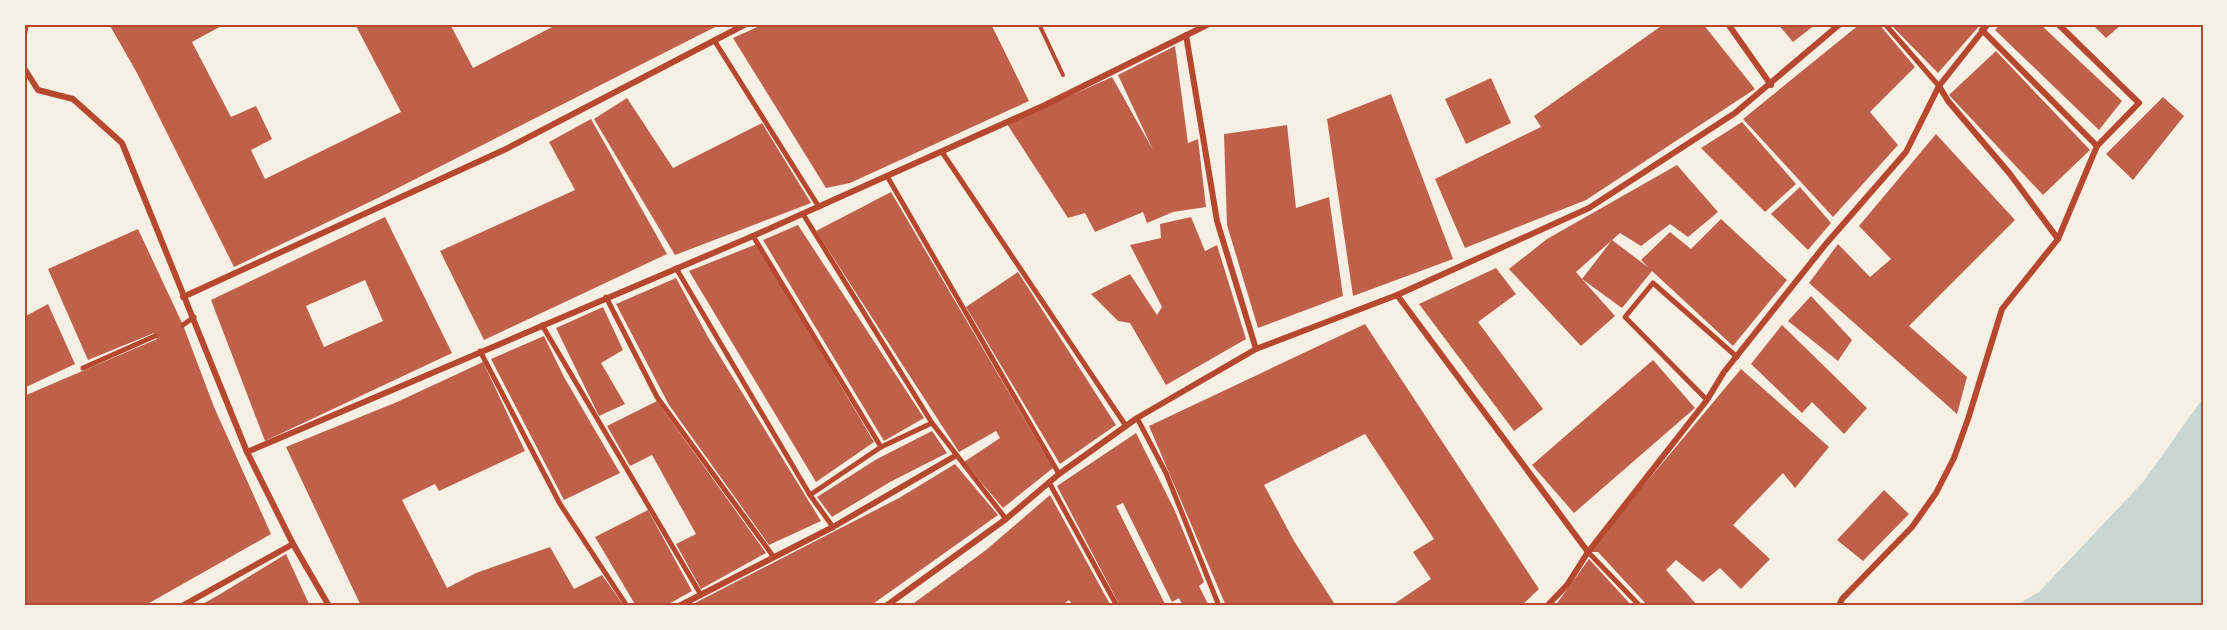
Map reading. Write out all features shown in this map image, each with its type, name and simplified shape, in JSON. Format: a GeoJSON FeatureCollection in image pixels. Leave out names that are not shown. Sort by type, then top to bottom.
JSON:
{"type":"FeatureCollection","features":[{"type":"Feature","properties":{"kind":"street"},"geometry":{"type":"LineString","coordinates":[[24,34],[27,24]]}},
{"type":"Feature","properties":{"kind":"street"},"geometry":{"type":"LineString","coordinates":[[183,297],[506,149],[746,24]]}},
{"type":"Feature","properties":{"kind":"street"},"geometry":{"type":"LineString","coordinates":[[247,452],[819,207],[1045,105],[1209,24]]}},
{"type":"Feature","properties":{"kind":"street"},"geometry":{"type":"LineString","coordinates":[[1728,24],[1771,85]]}},
{"type":"Feature","properties":{"kind":"street"},"geometry":{"type":"LineString","coordinates":[[886,606],[1006,519],[1059,474],[1137,418],[1256,349],[1397,295],[1589,208],[1735,113],[1771,85],[1840,24]]}},
{"type":"Feature","properties":{"kind":"street"},"geometry":{"type":"LineString","coordinates":[[1885,24],[2010,174],[2058,239]]}},
{"type":"Feature","properties":{"kind":"street"},"geometry":{"type":"LineString","coordinates":[[1547,606],[1567,585],[1588,552],[1825,245],[1906,152],[1939,86],[1988,24]]}},
{"type":"Feature","properties":{"kind":"street"},"geometry":{"type":"LineString","coordinates":[[1839,606],[1842,599],[1912,527],[1936,493],[1954,458],[1968,419],[2002,309],[2058,239],[2097,146],[2139,103],[2058,24]]}},
{"type":"Feature","properties":{"kind":"street"},"geometry":{"type":"LineString","coordinates":[[1982,30],[2097,146]]}},
{"type":"Feature","properties":{"kind":"street"},"geometry":{"type":"LineString","coordinates":[[1186,35],[1217,221],[1256,349]]}},
{"type":"Feature","properties":{"kind":"street"},"geometry":{"type":"LineString","coordinates":[[714,40],[819,207]]}},
{"type":"Feature","properties":{"kind":"street"},"geometry":{"type":"LineString","coordinates":[[24,68],[38,90],[73,99],[122,143],[247,452],[293,544],[328,606]]}},
{"type":"Feature","properties":{"kind":"street"},"geometry":{"type":"LineString","coordinates":[[942,152],[1126,426]]}},
{"type":"Feature","properties":{"kind":"street"},"geometry":{"type":"LineString","coordinates":[[887,176],[1059,474]]}},
{"type":"Feature","properties":{"kind":"street"},"geometry":{"type":"LineString","coordinates":[[803,214],[932,423],[955,456],[1006,519]]}},
{"type":"Feature","properties":{"kind":"street"},"geometry":{"type":"LineString","coordinates":[[753,236],[881,447]]}},
{"type":"Feature","properties":{"kind":"street"},"geometry":{"type":"LineString","coordinates":[[676,268],[810,495],[833,527]]}},
{"type":"Feature","properties":{"kind":"street"},"geometry":{"type":"LineString","coordinates":[[1707,400],[1625,316],[1653,283],[1737,357]]}},
{"type":"Feature","properties":{"kind":"street"},"geometry":{"type":"LineString","coordinates":[[1397,295],[1588,552],[1640,606]]}},
{"type":"Feature","properties":{"kind":"street"},"geometry":{"type":"LineString","coordinates":[[606,297],[657,396],[773,556]]}},
{"type":"Feature","properties":{"kind":"street"},"geometry":{"type":"LineString","coordinates":[[183,325],[194,317]]}},
{"type":"Feature","properties":{"kind":"street"},"geometry":{"type":"LineString","coordinates":[[542,324],[701,595]]}},
{"type":"Feature","properties":{"kind":"street"},"geometry":{"type":"LineString","coordinates":[[83,368],[155,336]]}},
{"type":"Feature","properties":{"kind":"street"},"geometry":{"type":"LineString","coordinates":[[480,351],[560,504],[627,606]]}},
{"type":"Feature","properties":{"kind":"street"},"geometry":{"type":"LineString","coordinates":[[1137,418],[1166,473],[1219,606]]}},
{"type":"Feature","properties":{"kind":"street"},"geometry":{"type":"LineString","coordinates":[[810,495],[881,447],[932,423]]}},
{"type":"Feature","properties":{"kind":"street"},"geometry":{"type":"LineString","coordinates":[[679,606],[833,527],[955,456]]}},
{"type":"Feature","properties":{"kind":"street"},"geometry":{"type":"LineString","coordinates":[[1050,484],[1117,606]]}},
{"type":"Feature","properties":{"kind":"street"},"geometry":{"type":"LineString","coordinates":[[182,606],[293,544]]}},
{"type":"Feature","properties":{"kind":"path"},"geometry":{"type":"LineString","coordinates":[[1039,24],[1071,92]]}},
{"type":"Feature","properties":{"kind":"shaded area"},"geometry":{"type":"Polygon","coordinates":[[[2203,398],[2203,605],[2015,606],[2039,592],[2144,481],[2203,398]]]}},
{"type":"Feature","properties":{"kind":"building"},"geometry":{"type":"Polygon","coordinates":[[[109,24],[225,24],[192,42],[231,117],[256,106],[272,139],[251,150],[265,179],[401,112],[355,24],[450,24],[473,68],[558,24],[721,24],[380,197],[234,267],[137,73],[109,24]]]}},
{"type":"Feature","properties":{"kind":"building"},"geometry":{"type":"Polygon","coordinates":[[[764,24],[991,24],[1029,101],[850,183],[826,188],[733,38],[764,24]]]}},
{"type":"Feature","properties":{"kind":"building"},"geometry":{"type":"Polygon","coordinates":[[[1664,24],[1703,24],[1755,89],[1586,200],[1465,248],[1435,179],[1541,127],[1534,116],[1664,24]]]}},
{"type":"Feature","properties":{"kind":"building"},"geometry":{"type":"Polygon","coordinates":[[[1778,24],[1816,24],[1793,42],[1778,24]]]}},
{"type":"Feature","properties":{"kind":"building"},"geometry":{"type":"Polygon","coordinates":[[[1860,24],[1879,24],[1915,67],[1870,112],[1898,145],[1833,217],[1743,119],[1860,24]]]}},
{"type":"Feature","properties":{"kind":"building"},"geometry":{"type":"Polygon","coordinates":[[[1890,24],[1981,24],[1938,73],[1890,24]]]}},
{"type":"Feature","properties":{"kind":"building"},"geometry":{"type":"Polygon","coordinates":[[[2001,24],[2040,24],[2122,101],[2099,130],[1995,30],[2001,24]]]}},
{"type":"Feature","properties":{"kind":"building"},"geometry":{"type":"Polygon","coordinates":[[[2092,24],[2122,24],[2106,38],[2092,24]]]}},
{"type":"Feature","properties":{"kind":"building"},"geometry":{"type":"Polygon","coordinates":[[[1175,46],[1188,143],[1198,139],[1206,207],[1173,212],[1147,223],[1143,212],[1095,232],[1085,213],[1068,218],[1007,124],[1112,77],[1153,150],[1118,75],[1175,46]]]}},
{"type":"Feature","properties":{"kind":"building"},"geometry":{"type":"Polygon","coordinates":[[[1996,51],[2090,150],[2043,195],[1949,95],[1996,51]]]}},
{"type":"Feature","properties":{"kind":"building"},"geometry":{"type":"Polygon","coordinates":[[[1491,78],[1511,123],[1466,144],[1445,99],[1491,78]]]}},
{"type":"Feature","properties":{"kind":"building"},"geometry":{"type":"Polygon","coordinates":[[[1391,94],[1453,259],[1353,296],[1327,119],[1391,94]]]}},
{"type":"Feature","properties":{"kind":"building"},"geometry":{"type":"Polygon","coordinates":[[[2163,97],[2184,116],[2133,180],[2106,154],[2163,97]]]}},
{"type":"Feature","properties":{"kind":"building"},"geometry":{"type":"Polygon","coordinates":[[[627,98],[673,168],[762,123],[811,203],[675,255],[594,119],[627,98]]]}},
{"type":"Feature","properties":{"kind":"building"},"geometry":{"type":"Polygon","coordinates":[[[591,119],[667,254],[484,340],[440,251],[575,190],[549,142],[591,119]]]}},
{"type":"Feature","properties":{"kind":"building"},"geometry":{"type":"Polygon","coordinates":[[[1742,122],[1796,184],[1765,212],[1701,148],[1742,122]]]}},
{"type":"Feature","properties":{"kind":"building"},"geometry":{"type":"Polygon","coordinates":[[[1287,125],[1296,208],[1329,197],[1343,296],[1258,328],[1227,225],[1224,134],[1287,125]]]}},
{"type":"Feature","properties":{"kind":"building"},"geometry":{"type":"Polygon","coordinates":[[[1936,134],[2015,220],[1909,326],[1967,377],[1957,414],[1809,283],[1838,244],[1870,277],[1891,259],[1859,226],[1936,134]]]}},
{"type":"Feature","properties":{"kind":"building"},"geometry":{"type":"Polygon","coordinates":[[[1677,165],[1718,212],[1688,237],[1670,224],[1641,246],[1620,233],[1576,272],[1615,316],[1581,346],[1509,269],[1547,239],[1677,165]]]}},
{"type":"Feature","properties":{"kind":"building"},"geometry":{"type":"Polygon","coordinates":[[[1800,187],[1831,223],[1808,250],[1771,214],[1800,187]]]}},
{"type":"Feature","properties":{"kind":"building"},"geometry":{"type":"Polygon","coordinates":[[[891,192],[1053,468],[1003,508],[964,462],[1000,438],[996,431],[959,452],[816,231],[891,192]]]}},
{"type":"Feature","properties":{"kind":"building"},"geometry":{"type":"Polygon","coordinates":[[[385,217],[452,353],[265,441],[211,300],[385,217]],[[365,280],[306,306],[324,347],[383,321],[365,280]]]}},
{"type":"Feature","properties":{"kind":"building"},"geometry":{"type":"Polygon","coordinates":[[[1191,217],[1205,251],[1217,245],[1246,339],[1166,385],[1130,323],[1118,321],[1091,294],[1130,274],[1157,315],[1162,307],[1130,245],[1161,238],[1160,224],[1191,217]]]}},
{"type":"Feature","properties":{"kind":"building"},"geometry":{"type":"Polygon","coordinates":[[[1721,219],[1787,280],[1733,346],[1652,271],[1622,308],[1582,279],[1612,240],[1649,268],[1641,260],[1670,232],[1691,249],[1721,219]]]}},
{"type":"Feature","properties":{"kind":"building"},"geometry":{"type":"Polygon","coordinates":[[[798,225],[924,418],[884,441],[763,240],[798,225]]]}},
{"type":"Feature","properties":{"kind":"building"},"geometry":{"type":"Polygon","coordinates":[[[138,229],[183,325],[214,407],[271,534],[144,606],[24,606],[24,396],[157,339],[154,333],[88,360],[48,269],[138,229]]]}},
{"type":"Feature","properties":{"kind":"building"},"geometry":{"type":"Polygon","coordinates":[[[757,244],[874,442],[816,482],[689,271],[757,244]]]}},
{"type":"Feature","properties":{"kind":"building"},"geometry":{"type":"Polygon","coordinates":[[[1496,268],[1516,294],[1478,322],[1543,409],[1514,431],[1419,304],[1496,268]]]}},
{"type":"Feature","properties":{"kind":"building"},"geometry":{"type":"Polygon","coordinates":[[[1018,272],[1116,425],[1060,464],[966,307],[1018,272]]]}},
{"type":"Feature","properties":{"kind":"building"},"geometry":{"type":"Polygon","coordinates":[[[676,278],[708,337],[821,521],[769,545],[669,405],[616,304],[676,278]]]}},
{"type":"Feature","properties":{"kind":"building"},"geometry":{"type":"Polygon","coordinates":[[[1811,296],[1852,340],[1838,361],[1788,321],[1811,296]]]}},
{"type":"Feature","properties":{"kind":"building"},"geometry":{"type":"Polygon","coordinates":[[[48,304],[75,364],[24,388],[24,317],[48,304]]]}},
{"type":"Feature","properties":{"kind":"building"},"geometry":{"type":"Polygon","coordinates":[[[603,307],[623,350],[601,363],[625,404],[599,416],[556,328],[603,307]]]}},
{"type":"Feature","properties":{"kind":"building"},"geometry":{"type":"Polygon","coordinates":[[[1365,324],[1539,589],[1521,606],[1391,606],[1431,579],[1413,552],[1434,539],[1365,434],[1264,485],[1294,541],[1336,606],[1226,606],[1149,426],[1365,324]]]}},
{"type":"Feature","properties":{"kind":"building"},"geometry":{"type":"Polygon","coordinates":[[[1782,325],[1867,408],[1844,434],[1812,402],[1802,413],[1751,364],[1782,325]]]}},
{"type":"Feature","properties":{"kind":"building"},"geometry":{"type":"Polygon","coordinates":[[[544,336],[564,377],[620,473],[564,500],[491,359],[544,336]]]}},
{"type":"Feature","properties":{"kind":"building"},"geometry":{"type":"Polygon","coordinates":[[[1653,360],[1695,408],[1574,513],[1532,465],[1653,360]]]}},
{"type":"Feature","properties":{"kind":"building"},"geometry":{"type":"Polygon","coordinates":[[[483,362],[525,451],[439,491],[435,484],[402,500],[447,588],[476,573],[550,547],[574,589],[602,575],[624,606],[361,606],[286,447],[397,402],[483,362]]]}},
{"type":"Feature","properties":{"kind":"building"},"geometry":{"type":"Polygon","coordinates":[[[1741,369],[1829,447],[1795,488],[1783,473],[1733,525],[1770,559],[1741,589],[1720,568],[1703,582],[1676,560],[1666,570],[1698,606],[1648,606],[1598,552],[1588,552],[1741,369]]]}},
{"type":"Feature","properties":{"kind":"building"},"geometry":{"type":"Polygon","coordinates":[[[657,401],[766,553],[701,589],[676,544],[696,534],[652,455],[630,466],[607,426],[657,401]]]}},
{"type":"Feature","properties":{"kind":"building"},"geometry":{"type":"Polygon","coordinates":[[[932,431],[947,453],[890,482],[832,517],[817,497],[877,459],[932,431]]]}},
{"type":"Feature","properties":{"kind":"building"},"geometry":{"type":"Polygon","coordinates":[[[1136,433],[1175,511],[1204,582],[1199,586],[1209,606],[1183,606],[1179,598],[1172,602],[1123,503],[1116,506],[1166,606],[1120,606],[1057,486],[1136,433]]]}},
{"type":"Feature","properties":{"kind":"building"},"geometry":{"type":"Polygon","coordinates":[[[955,464],[998,515],[870,606],[689,606],[899,498],[955,464]]]}},
{"type":"Feature","properties":{"kind":"building"},"geometry":{"type":"Polygon","coordinates":[[[1884,490],[1909,514],[1863,561],[1837,540],[1884,490]]]}},
{"type":"Feature","properties":{"kind":"building"},"geometry":{"type":"Polygon","coordinates":[[[1050,495],[1111,606],[1073,606],[1069,600],[1061,606],[910,606],[986,550],[1050,495]]]}},
{"type":"Feature","properties":{"kind":"building"},"geometry":{"type":"Polygon","coordinates":[[[648,510],[692,591],[665,606],[636,606],[595,537],[648,510]]]}},
{"type":"Feature","properties":{"kind":"building"},"geometry":{"type":"Polygon","coordinates":[[[286,554],[310,606],[199,606],[217,596],[286,554]]]}},
{"type":"Feature","properties":{"kind":"building"},"geometry":{"type":"Polygon","coordinates":[[[1589,559],[1632,606],[1555,606],[1589,559]]]}}]}
